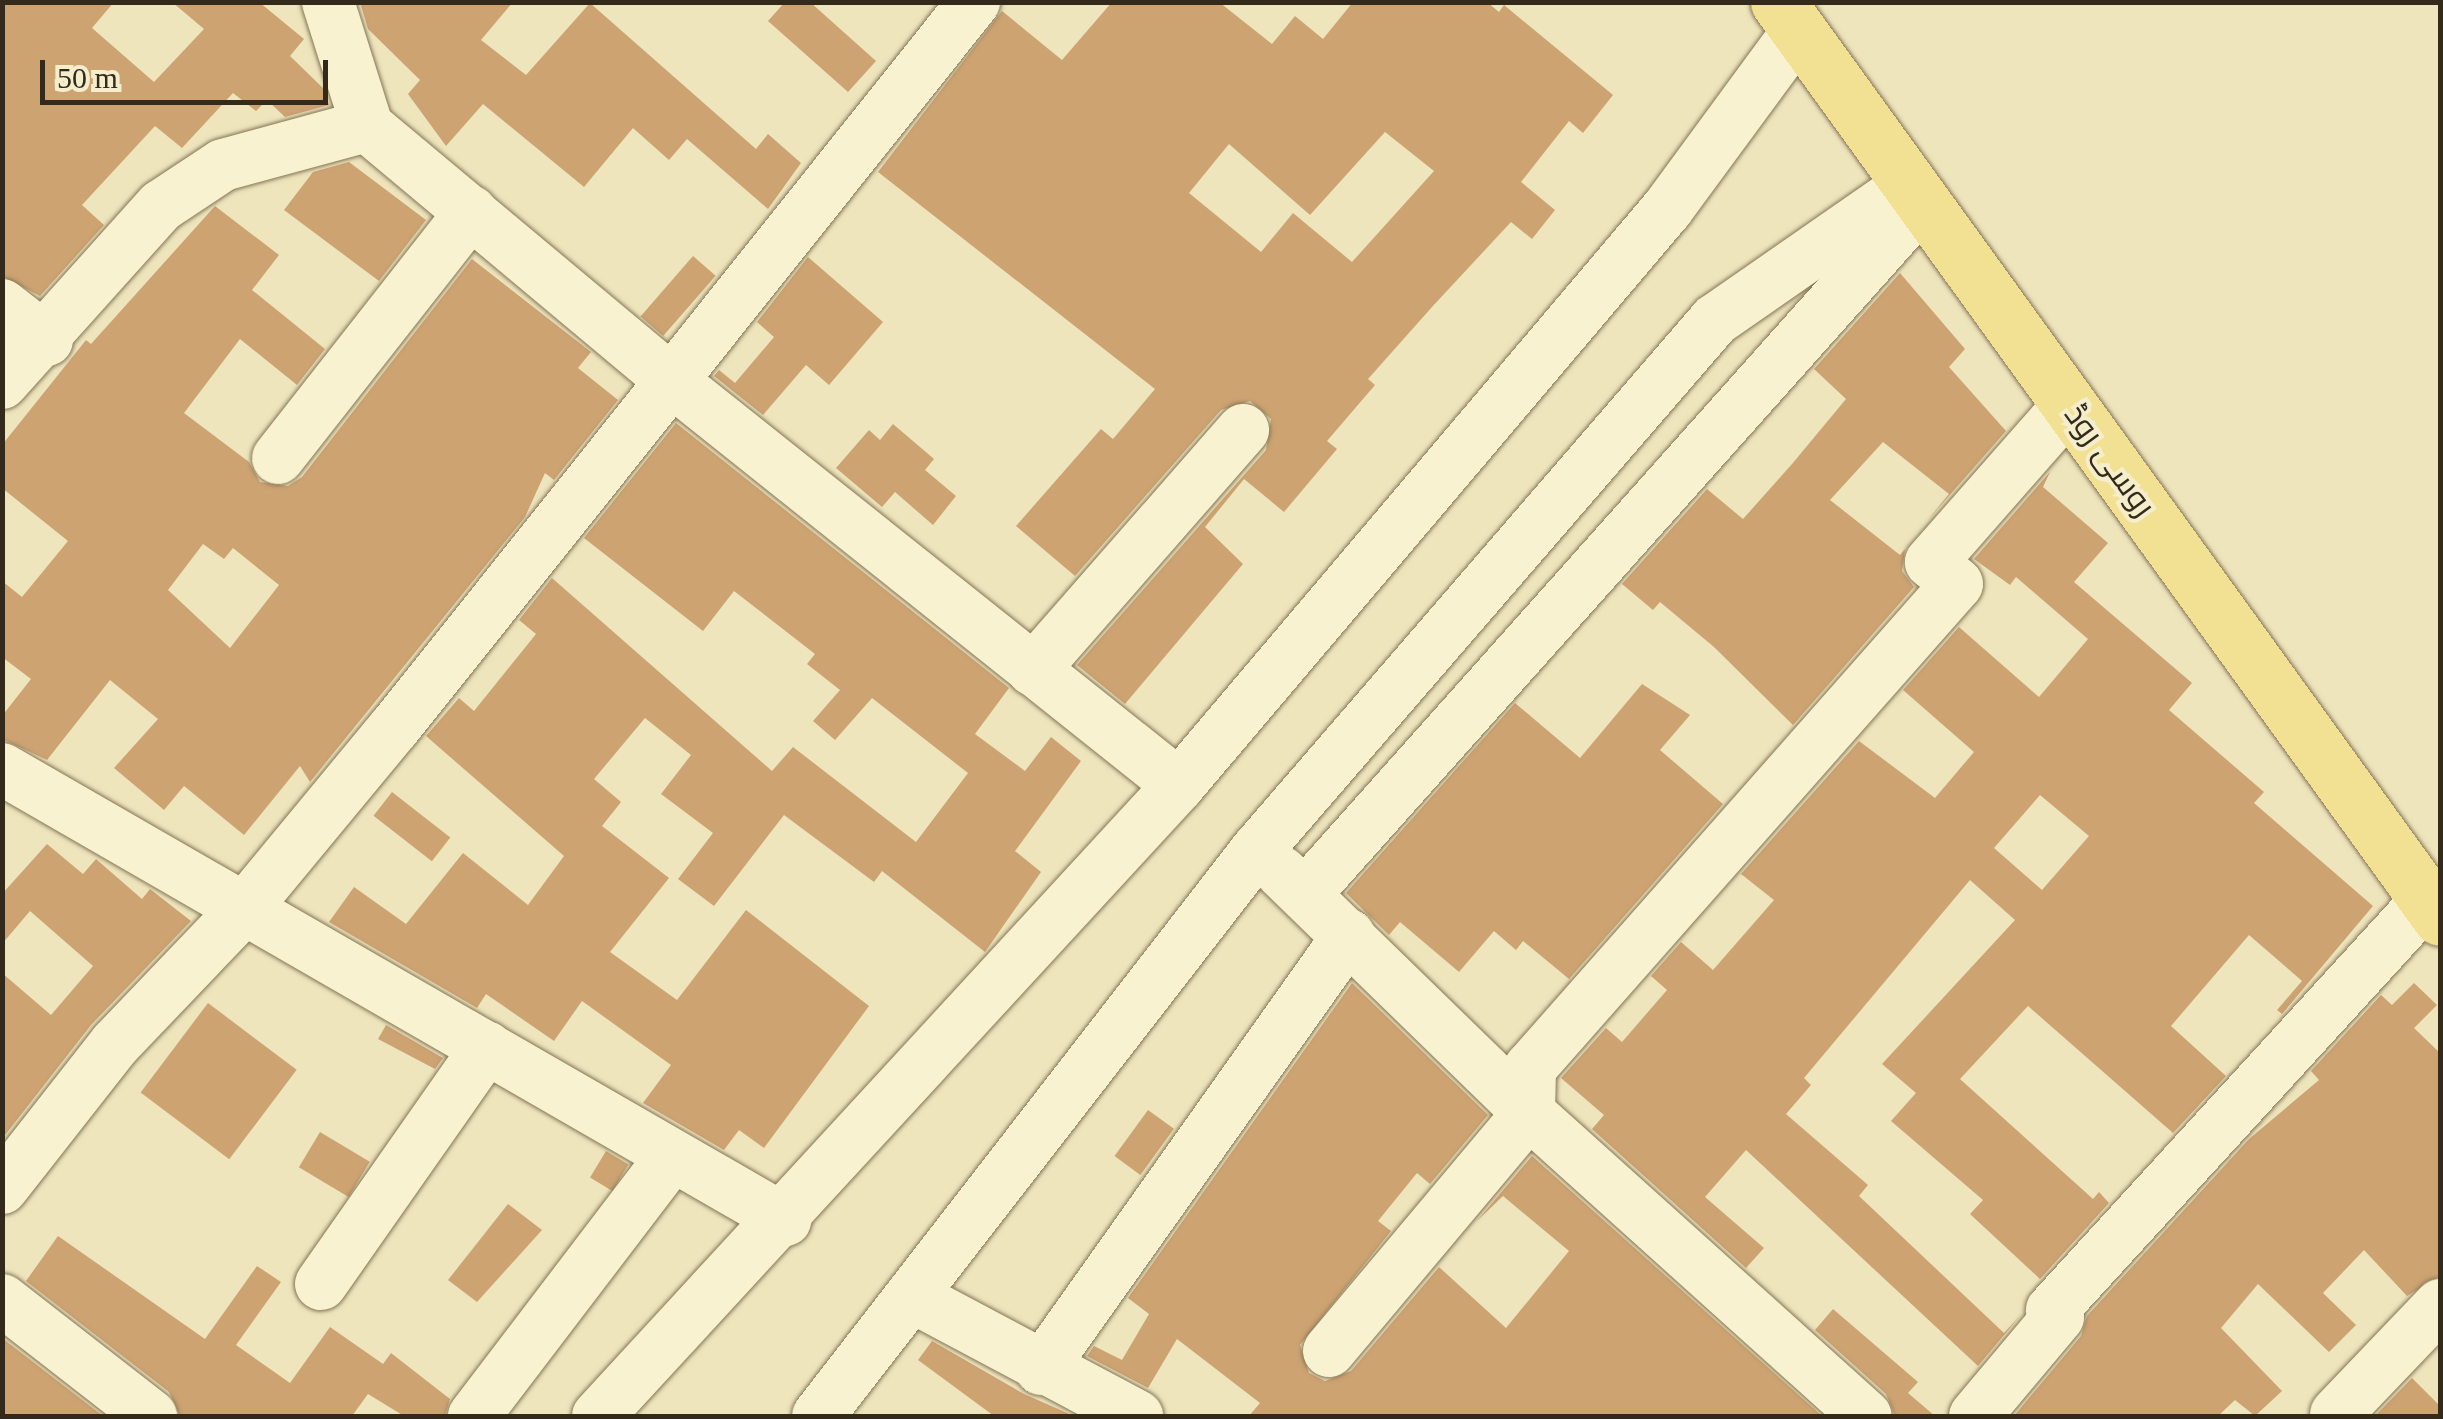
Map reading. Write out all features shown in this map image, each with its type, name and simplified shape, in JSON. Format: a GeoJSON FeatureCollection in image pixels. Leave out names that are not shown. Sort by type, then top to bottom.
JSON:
{"type":"FeatureCollection","features":[{"type":"Feature","properties":{"kind":"main road","name":"روسی روڈ"},"geometry":{"type":"LineString","coordinates":[[1788,17],[2434,909]]}},
{"type":"Feature","properties":{"kind":"street"},"geometry":{"type":"LineString","coordinates":[[328,2],[367,126],[672,381],[1179,784]]}},
{"type":"Feature","properties":{"kind":"street"},"geometry":{"type":"LineString","coordinates":[[5,1180],[115,1044],[245,908],[974,2]]}},
{"type":"Feature","properties":{"kind":"street"},"geometry":{"type":"LineString","coordinates":[[598,1416],[785,1220],[1179,784],[1668,208],[1788,17]]}},
{"type":"Feature","properties":{"kind":"street"},"geometry":{"type":"LineString","coordinates":[[2,383],[47,340],[160,206],[223,165],[367,126]]}},
{"type":"Feature","properties":{"kind":"street"},"geometry":{"type":"LineString","coordinates":[[818,1416],[1256,852],[1715,320],[1915,195]]}},
{"type":"Feature","properties":{"kind":"street"},"geometry":{"type":"LineString","coordinates":[[1306,893],[1915,195]]}},
{"type":"Feature","properties":{"kind":"street"},"geometry":{"type":"LineString","coordinates":[[278,458],[472,212]]}},
{"type":"Feature","properties":{"kind":"street"},"geometry":{"type":"LineString","coordinates":[[2,306],[47,340]]}},
{"type":"Feature","properties":{"kind":"street"},"geometry":{"type":"LineString","coordinates":[[1329,1351],[1529,1113],[1530,1068],[1957,584],[1931,562],[2070,404]]}},
{"type":"Feature","properties":{"kind":"street"},"geometry":{"type":"LineString","coordinates":[[1033,670],[1243,430]]}},
{"type":"Feature","properties":{"kind":"street"},"geometry":{"type":"LineString","coordinates":[[2,768],[785,1220]]}},
{"type":"Feature","properties":{"kind":"street"},"geometry":{"type":"LineString","coordinates":[[1256,852],[1306,893],[1529,1113],[1866,1416]]}},
{"type":"Feature","properties":{"kind":"street"},"geometry":{"type":"LineString","coordinates":[[1975,1416],[2058,1318],[2052,1310],[2434,909]]}},
{"type":"Feature","properties":{"kind":"street"},"geometry":{"type":"LineString","coordinates":[[1065,1393],[1349,935]]}},
{"type":"Feature","properties":{"kind":"street"},"geometry":{"type":"LineString","coordinates":[[321,1284],[486,1047]]}},
{"type":"Feature","properties":{"kind":"street"},"geometry":{"type":"LineString","coordinates":[[474,1416],[671,1157]]}},
{"type":"Feature","properties":{"kind":"street"},"geometry":{"type":"LineString","coordinates":[[912,1297],[1065,1393],[1138,1416]]}},
{"type":"Feature","properties":{"kind":"street"},"geometry":{"type":"LineString","coordinates":[[2,1300],[152,1416]]}},
{"type":"Feature","properties":{"kind":"street"},"geometry":{"type":"LineString","coordinates":[[2336,1414],[2440,1306]]}},
{"type":"Feature","properties":{"kind":"building"},"geometry":{"type":"Polygon","coordinates":[[[2,2],[114,2],[92,28],[154,82],[204,29],[172,2],[259,2],[304,39],[290,56],[324,89],[329,105],[285,117],[267,100],[256,111],[233,93],[182,148],[155,126],[82,205],[104,225],[40,296],[2,276],[2,2]]]}},
{"type":"Feature","properties":{"kind":"building"},"geometry":{"type":"Polygon","coordinates":[[[360,2],[513,2],[481,40],[526,75],[590,3],[756,149],[768,134],[801,163],[768,209],[687,139],[669,160],[633,128],[584,187],[483,104],[446,146],[408,94],[420,80],[368,29],[360,2]]]}},
{"type":"Feature","properties":{"kind":"building"},"geometry":{"type":"Polygon","coordinates":[[[785,2],[810,2],[876,61],[848,92],[768,21],[785,2]]]}},
{"type":"Feature","properties":{"kind":"building"},"geometry":{"type":"Polygon","coordinates":[[[1112,2],[1219,2],[1272,44],[1295,16],[1323,39],[1353,2],[1487,2],[1499,12],[1504,5],[1613,95],[1583,133],[1569,121],[1521,182],[1555,210],[1532,239],[1511,222],[1432,307],[1368,379],[1375,385],[1327,441],[1337,449],[1284,512],[1244,479],[1205,527],[1243,564],[1125,704],[1077,665],[1266,450],[1271,419],[1250,401],[1221,410],[1075,576],[1016,526],[1101,429],[1113,439],[1155,389],[878,172],[1002,11],[1062,60],[1112,2]],[[1385,132],[1310,215],[1229,144],[1189,193],[1261,252],[1293,213],[1352,262],[1434,171],[1385,132]]]}},
{"type":"Feature","properties":{"kind":"building"},"geometry":{"type":"Polygon","coordinates":[[[349,162],[426,220],[379,281],[284,210],[313,172],[349,162]]]}},
{"type":"Feature","properties":{"kind":"building"},"geometry":{"type":"Polygon","coordinates":[[[215,206],[279,255],[252,290],[325,349],[297,385],[240,339],[184,413],[249,462],[260,482],[288,486],[302,477],[472,259],[591,352],[578,368],[618,400],[554,480],[545,473],[525,517],[310,782],[300,766],[244,835],[184,786],[164,810],[114,768],[158,719],[110,680],[47,760],[2,739],[2,716],[31,679],[2,657],[2,581],[22,597],[68,541],[2,488],[2,445],[86,340],[91,344],[215,206]],[[203,544],[168,590],[230,648],[279,585],[233,548],[224,559],[203,544]]]}},
{"type":"Feature","properties":{"kind":"building"},"geometry":{"type":"Polygon","coordinates":[[[693,256],[716,276],[663,336],[641,316],[693,256]]]}},
{"type":"Feature","properties":{"kind":"building"},"geometry":{"type":"Polygon","coordinates":[[[808,257],[883,322],[829,385],[806,365],[763,415],[714,376],[719,370],[735,383],[774,337],[757,322],[808,257]]]}},
{"type":"Feature","properties":{"kind":"building"},"geometry":{"type":"Polygon","coordinates":[[[1900,273],[1965,349],[1949,367],[2006,431],[1927,521],[1949,494],[1883,442],[1830,500],[1900,555],[1905,549],[1902,571],[1914,587],[1793,725],[1714,647],[1660,602],[1653,610],[1622,584],[1707,489],[1743,519],[1846,399],[1814,369],[1900,273]]]}},
{"type":"Feature","properties":{"kind":"building"},"geometry":{"type":"Polygon","coordinates":[[[676,423],[1009,688],[975,734],[1025,771],[1051,737],[1081,761],[1015,851],[1041,872],[985,952],[882,871],[874,882],[784,815],[714,906],[678,879],[713,833],[661,794],[691,755],[645,718],[594,779],[621,802],[602,826],[669,878],[610,952],[677,1000],[746,910],[869,1006],[764,1148],[739,1130],[724,1150],[643,1103],[671,1065],[582,1001],[554,1041],[486,994],[477,1008],[329,922],[354,887],[406,924],[463,853],[528,905],[564,856],[426,736],[459,698],[474,711],[536,634],[519,620],[552,578],[772,771],[793,747],[916,842],[968,773],[872,698],[835,740],[813,721],[840,690],[807,664],[815,654],[734,591],[703,631],[584,538],[676,423]]]}},
{"type":"Feature","properties":{"kind":"building"},"geometry":{"type":"Polygon","coordinates":[[[893,424],[934,459],[925,470],[956,496],[933,525],[895,492],[882,507],[836,468],[869,430],[880,440],[893,424]]]}},
{"type":"Feature","properties":{"kind":"building"},"geometry":{"type":"Polygon","coordinates":[[[2050,472],[2043,487],[2108,543],[2074,582],[2192,683],[2169,710],[2264,792],[2254,803],[2373,906],[2282,1014],[2277,1010],[2302,981],[2249,935],[2171,1026],[2226,1076],[2173,1133],[2028,1006],[1960,1079],[2093,1199],[2099,1192],[2109,1203],[2040,1279],[1970,1214],[1983,1200],[1891,1121],[1916,1093],[1882,1064],[2015,920],[1970,880],[1804,1078],[1811,1085],[1786,1114],[1868,1185],[1859,1196],[2004,1333],[2020,1316],[1978,1366],[1746,1150],[1705,1197],[1764,1248],[1746,1268],[1592,1129],[1604,1115],[1561,1078],[1606,1028],[1622,1042],[1667,990],[1651,976],[1681,942],[1713,970],[1774,900],[1741,874],[1859,741],[1935,798],[1974,752],[1903,690],[1959,627],[2039,697],[2088,639],[2016,577],[2010,585],[1974,559],[2050,472]],[[2040,795],[1994,848],[2042,890],[2089,836],[2040,795]]]}},
{"type":"Feature","properties":{"kind":"building"},"geometry":{"type":"Polygon","coordinates":[[[1642,684],[1690,715],[1660,750],[1723,804],[1569,979],[1523,941],[1516,950],[1494,931],[1459,972],[1400,922],[1389,935],[1346,893],[1515,703],[1580,758],[1642,684]]]}},
{"type":"Feature","properties":{"kind":"building"},"geometry":{"type":"Polygon","coordinates":[[[392,792],[450,838],[432,861],[374,816],[392,792]]]}},
{"type":"Feature","properties":{"kind":"building"},"geometry":{"type":"Polygon","coordinates":[[[47,844],[83,874],[96,859],[142,899],[150,889],[191,921],[91,1025],[2,1139],[2,973],[51,1015],[93,966],[30,911],[2,944],[2,894],[47,844]]]}},
{"type":"Feature","properties":{"kind":"building"},"geometry":{"type":"Polygon","coordinates":[[[1352,983],[1488,1115],[1430,1184],[1417,1173],[1378,1221],[1391,1231],[1300,1345],[1309,1373],[1325,1381],[1351,1371],[1439,1267],[1506,1328],[1569,1251],[1503,1196],[1477,1221],[1532,1156],[1822,1416],[1249,1416],[1260,1403],[1177,1339],[1148,1388],[1087,1356],[1094,1346],[1122,1360],[1149,1314],[1128,1298],[1352,983]]]}},
{"type":"Feature","properties":{"kind":"building"},"geometry":{"type":"Polygon","coordinates":[[[2414,983],[2437,1005],[2414,1028],[2440,1053],[2440,1276],[2407,1296],[2364,1250],[2323,1293],[2356,1325],[2329,1352],[2258,1284],[2221,1328],[2282,1391],[2255,1416],[2235,1400],[2218,1416],[2014,1416],[2081,1336],[2087,1316],[2249,1139],[2319,1080],[2311,1071],[2381,995],[2392,1005],[2414,983]]]}},
{"type":"Feature","properties":{"kind":"building"},"geometry":{"type":"Polygon","coordinates":[[[208,1003],[297,1070],[229,1159],[141,1092],[208,1003]]]}},
{"type":"Feature","properties":{"kind":"building"},"geometry":{"type":"Polygon","coordinates":[[[386,1025],[443,1058],[435,1069],[378,1039],[386,1025]]]}},
{"type":"Feature","properties":{"kind":"building"},"geometry":{"type":"Polygon","coordinates":[[[1148,1110],[1174,1129],[1140,1175],[1114,1156],[1148,1110]]]}},
{"type":"Feature","properties":{"kind":"building"},"geometry":{"type":"Polygon","coordinates":[[[320,1132],[370,1162],[349,1197],[299,1167],[320,1132]]]}},
{"type":"Feature","properties":{"kind":"building"},"geometry":{"type":"Polygon","coordinates":[[[606,1151],[628,1164],[612,1191],[590,1178],[606,1151]]]}},
{"type":"Feature","properties":{"kind":"building"},"geometry":{"type":"Polygon","coordinates":[[[508,1204],[542,1230],[477,1302],[448,1280],[508,1204]]]}},
{"type":"Feature","properties":{"kind":"building"},"geometry":{"type":"Polygon","coordinates":[[[58,1236],[205,1339],[257,1266],[281,1282],[236,1345],[290,1383],[330,1327],[383,1364],[391,1353],[450,1399],[445,1416],[404,1416],[368,1394],[352,1416],[180,1416],[169,1392],[26,1281],[58,1236]]]}},
{"type":"Feature","properties":{"kind":"building"},"geometry":{"type":"Polygon","coordinates":[[[1833,1309],[1918,1382],[1908,1393],[1935,1416],[1895,1416],[1886,1394],[1815,1330],[1833,1309]]]}},
{"type":"Feature","properties":{"kind":"building"},"geometry":{"type":"Polygon","coordinates":[[[2,1338],[103,1416],[2,1416],[2,1338]]]}},
{"type":"Feature","properties":{"kind":"building"},"geometry":{"type":"Polygon","coordinates":[[[932,1341],[1024,1394],[1074,1416],[994,1416],[918,1360],[932,1341]]]}},
{"type":"Feature","properties":{"kind":"building"},"geometry":{"type":"Polygon","coordinates":[[[2412,1378],[2440,1406],[2440,1416],[2375,1416],[2412,1378]]]}}]}
